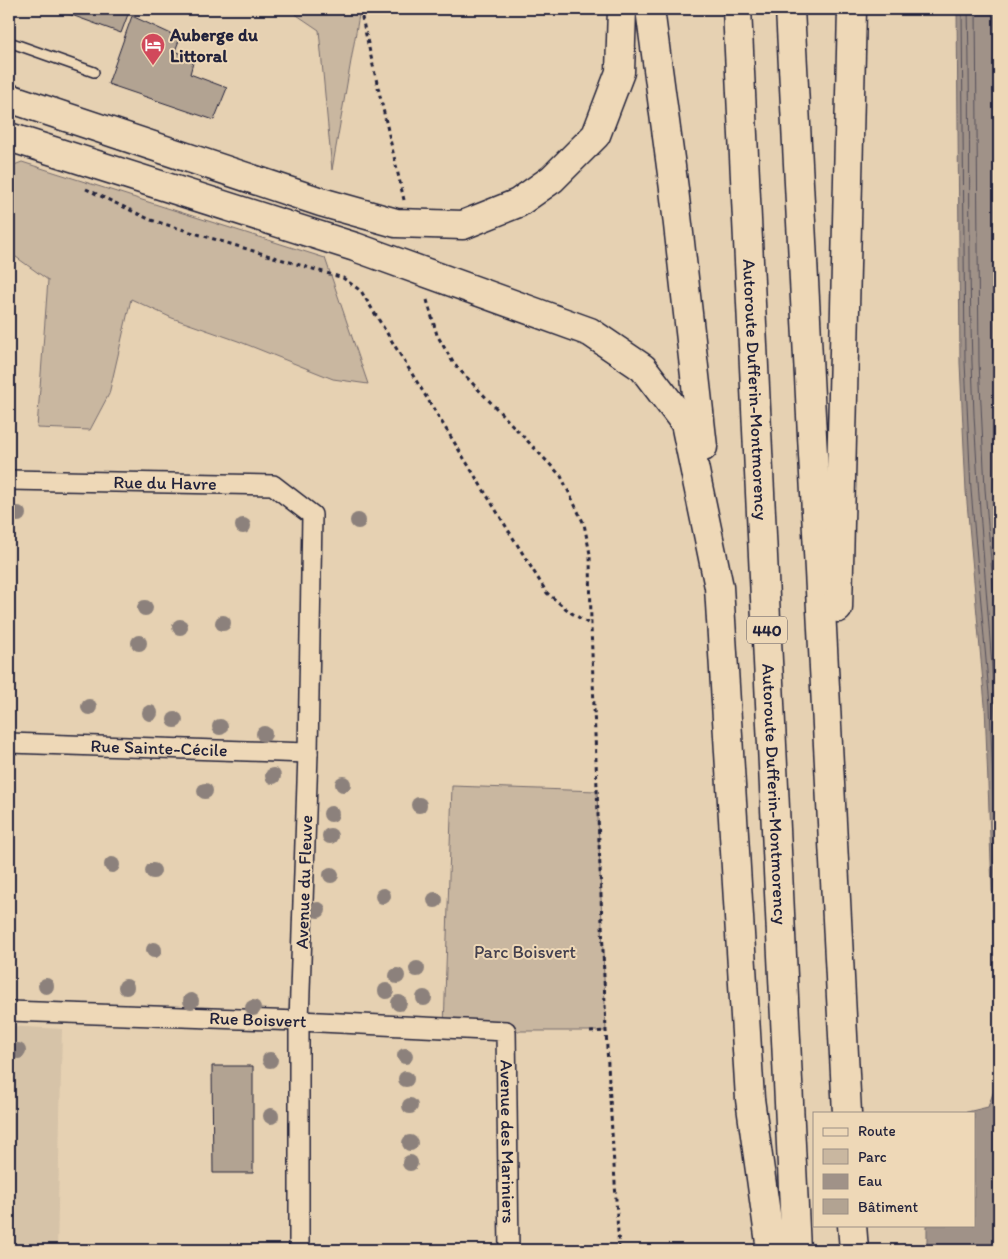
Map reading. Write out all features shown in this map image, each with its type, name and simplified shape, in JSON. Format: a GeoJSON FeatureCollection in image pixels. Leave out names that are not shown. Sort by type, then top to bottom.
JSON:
{"type":"FeatureCollection","features":[{"type":"Feature","properties":{"kind":"main road"},"geometry":{"type":"LineString","coordinates":[[9,98],[349,210],[396,223],[463,225],[518,203],[552,179],[596,135],[620,72],[622,9]]}},
{"type":"Feature","properties":{"kind":"main road"},"geometry":{"type":"LineString","coordinates":[[650,9],[674,189],[719,587],[750,1099],[771,1250]]}},
{"type":"Feature","properties":{"kind":"main road","name":"Autoroute Dufferin-Montmorency"},"geometry":{"type":"LineString","coordinates":[[737,9],[796,1250]]}},
{"type":"Feature","properties":{"kind":"main road"},"geometry":{"type":"LineString","coordinates":[[790,9],[847,1112]]}},
{"type":"Feature","properties":{"kind":"main road"},"geometry":{"type":"LineString","coordinates":[[832,827],[852,9]]}},
{"type":"Feature","properties":{"kind":"main road"},"geometry":{"type":"LineString","coordinates":[[9,137],[355,247],[590,332],[643,368],[685,423],[719,587]]}},
{"type":"Feature","properties":{"kind":"main road"},"geometry":{"type":"LineString","coordinates":[[852,1226],[854,1250]]}},
{"type":"Feature","properties":{"kind":"street","name":"Rue du Havre"},"geometry":{"type":"LineString","coordinates":[[9,480],[272,484],[312,515]]}},
{"type":"Feature","properties":{"kind":"street","name":"Avenue du Fleuve"},"geometry":{"type":"LineString","coordinates":[[299,1250],[299,1021],[308,754],[312,515]]}},
{"type":"Feature","properties":{"kind":"street","name":"Rue Sainte-Cécile"},"geometry":{"type":"LineString","coordinates":[[9,743],[308,754]]}},
{"type":"Feature","properties":{"kind":"street","name":"Rue Boisvert"},"geometry":{"type":"LineString","coordinates":[[9,1011],[299,1021],[506,1031]]}},
{"type":"Feature","properties":{"kind":"street","name":"Avenue des Mariniers"},"geometry":{"type":"LineString","coordinates":[[506,1031],[509,1250]]}},
{"type":"Feature","properties":{"kind":"lane"},"geometry":{"type":"LineString","coordinates":[[9,42],[94,72]]}},
{"type":"Feature","properties":{"kind":"path"},"geometry":{"type":"LineString","coordinates":[[360,9],[405,204]]}},
{"type":"Feature","properties":{"kind":"path"},"geometry":{"type":"LineString","coordinates":[[84,188],[151,220],[343,278],[361,291],[547,593],[591,626]]}},
{"type":"Feature","properties":{"kind":"path"},"geometry":{"type":"LineString","coordinates":[[425,292],[437,334],[454,364],[545,457],[561,476],[584,524],[590,554],[606,1032],[619,1250]]}},
{"type":"Feature","properties":{"kind":"path"},"geometry":{"type":"LineString","coordinates":[[590,1032],[606,1032]]}},
{"type":"Feature","properties":{"kind":"shaded area"},"geometry":{"type":"Polygon","coordinates":[[[9,1026],[62,1029],[57,1250],[9,1250],[9,1026]]]}},
{"type":"Feature","properties":{"kind":"green space"},"geometry":{"type":"Polygon","coordinates":[[[288,9],[360,9],[332,170],[319,30],[288,9]]]}},
{"type":"Feature","properties":{"kind":"green space"},"geometry":{"type":"Polygon","coordinates":[[[22,162],[325,258],[368,384],[333,379],[238,341],[172,318],[131,299],[109,394],[90,430],[37,428],[48,280],[9,252],[9,167],[22,162]]]}},
{"type":"Feature","properties":{"kind":"green space","name":"Parc Boisvert"},"geometry":{"type":"Polygon","coordinates":[[[452,786],[597,791],[606,1031],[506,1031],[444,1028],[452,786]]]}},
{"type":"Feature","properties":{"kind":"water"},"geometry":{"type":"Polygon","coordinates":[[[957,9],[999,9],[999,1072],[985,705],[966,491],[960,363],[957,9]]]}},
{"type":"Feature","properties":{"kind":"water"},"geometry":{"type":"Polygon","coordinates":[[[999,1077],[999,1250],[927,1250],[927,1226],[976,1226],[976,1112],[967,1112],[988,1107],[999,1077]]]}},
{"type":"Feature","properties":{"kind":"building","name":"Auberge du Littoral"},"geometry":{"type":"Polygon","coordinates":[[[55,9],[130,9],[121,33],[55,9]]]}},
{"type":"Feature","properties":{"kind":"building","name":"Auberge du Littoral"},"geometry":{"type":"Polygon","coordinates":[[[132,16],[180,38],[175,51],[194,59],[190,74],[227,88],[214,120],[108,84],[132,16]]]}},
{"type":"Feature","properties":{"kind":"building"},"geometry":{"type":"Polygon","coordinates":[[[212,1066],[253,1066],[253,1173],[213,1173],[212,1066]]]}},
{"type":"Feature","properties":{"kind":"building"},"geometry":{"type":"Polygon","coordinates":[[[251,1246],[251,1250],[211,1250],[211,1247],[251,1246]]]}},
{"type":"Feature","properties":{"kind":"place","name":"Auberge du Littoral"},"geometry":{"type":"Point","coordinates":[153,66]}}]}
